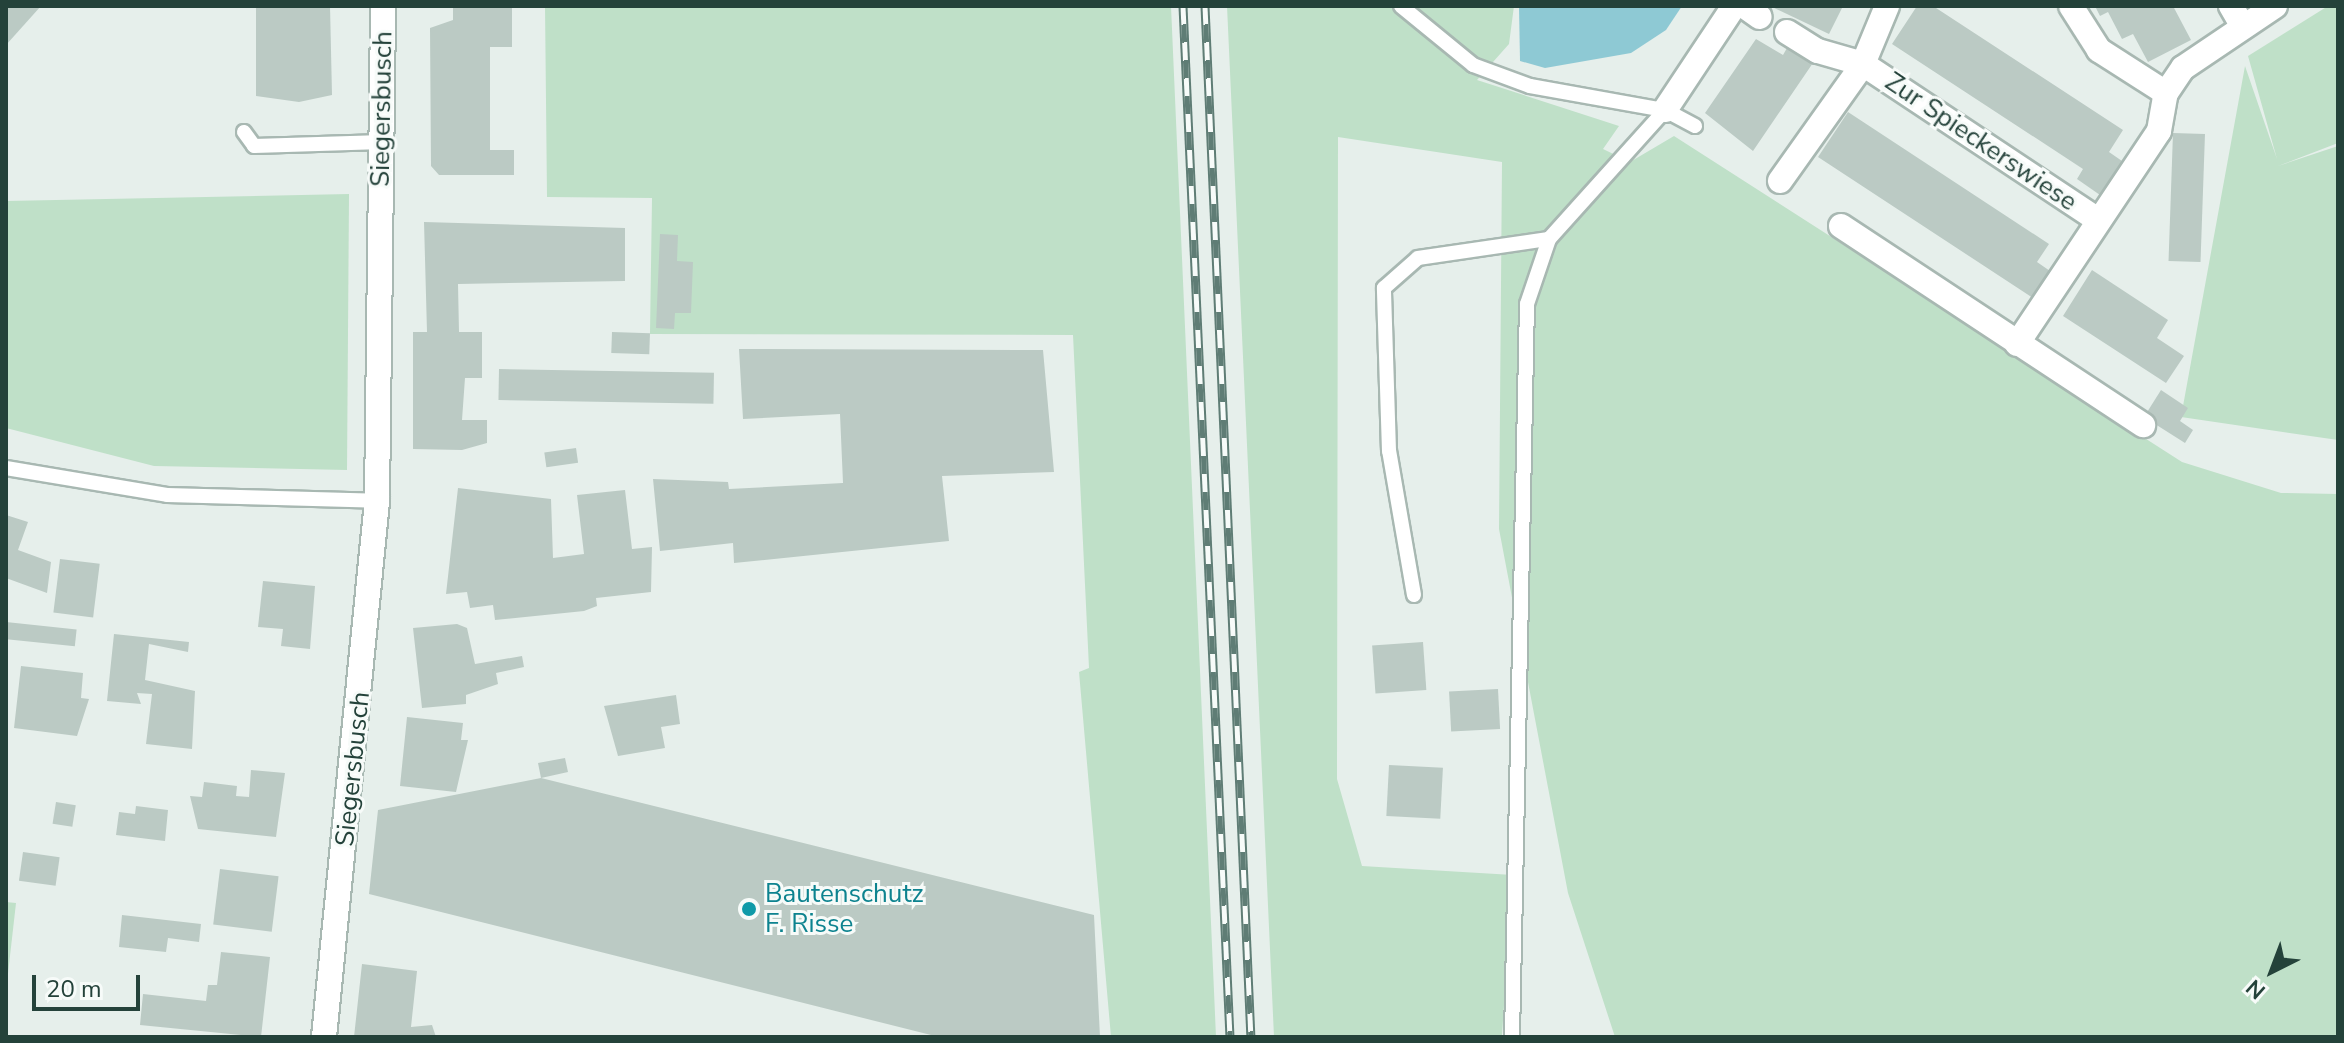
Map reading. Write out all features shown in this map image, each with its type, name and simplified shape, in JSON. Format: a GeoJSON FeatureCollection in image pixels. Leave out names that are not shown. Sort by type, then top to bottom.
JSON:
{"type":"FeatureCollection","features":[{"type":"Feature","properties":{"kind":"street","name":"Siegersbusch"},"geometry":{"type":"LineString","coordinates":[[324,1037],[377,501],[383,6]]}},
{"type":"Feature","properties":{"kind":"street"},"geometry":{"type":"LineString","coordinates":[[1665,110],[1734,6]]}},
{"type":"Feature","properties":{"kind":"street","name":"Zur Spieckerswiese"},"geometry":{"type":"LineString","coordinates":[[1780,181],[1863,64],[1887,6]]}},
{"type":"Feature","properties":{"kind":"street"},"geometry":{"type":"LineString","coordinates":[[2071,6],[2099,50],[2166,93]]}},
{"type":"Feature","properties":{"kind":"street","name":"Zur Spieckerswiese"},"geometry":{"type":"LineString","coordinates":[[2017,344],[2159,131],[2166,93],[2183,68],[2237,17],[2275,6]]}},
{"type":"Feature","properties":{"kind":"street","name":"Zur Spieckerswiese"},"geometry":{"type":"LineString","coordinates":[[1787,32],[1818,51],[1863,64],[2099,221]]}},
{"type":"Feature","properties":{"kind":"street"},"geometry":{"type":"LineString","coordinates":[[1841,226],[2143,425]]}},
{"type":"Feature","properties":{"kind":"lane"},"geometry":{"type":"LineString","coordinates":[[1401,6],[1473,65],[1530,86],[1665,110],[1695,126]]}},
{"type":"Feature","properties":{"kind":"lane"},"geometry":{"type":"LineString","coordinates":[[1512,1037],[1527,304],[1549,239],[1665,110]]}},
{"type":"Feature","properties":{"kind":"lane"},"geometry":{"type":"LineString","coordinates":[[244,132],[254,146],[383,142]]}},
{"type":"Feature","properties":{"kind":"lane"},"geometry":{"type":"LineString","coordinates":[[1414,595],[1389,451],[1384,288],[1418,258],[1549,239]]}},
{"type":"Feature","properties":{"kind":"lane"},"geometry":{"type":"LineString","coordinates":[[6,468],[167,495],[377,501]]}},
{"type":"Feature","properties":{"kind":"green space"},"geometry":{"type":"Polygon","coordinates":[[[545,6],[1171,6],[1216,1037],[1111,1037],[1079,672],[1089,668],[1073,335],[650,334],[652,198],[547,197],[545,6]]]}},
{"type":"Feature","properties":{"kind":"green space"},"geometry":{"type":"Polygon","coordinates":[[[1227,6],[1514,6],[1509,44],[1477,80],[1619,126],[1603,149],[1630,162],[1674,136],[2182,462],[2281,493],[2338,494],[2338,1037],[1615,1037],[1568,893],[1499,529],[1502,162],[1338,137],[1337,779],[1362,866],[1513,875],[1502,1035],[1274,1037],[1227,6]]]}},
{"type":"Feature","properties":{"kind":"green space"},"geometry":{"type":"Polygon","coordinates":[[[2328,6],[2338,6],[2338,143],[2278,166],[2338,146],[2338,440],[2181,417],[2245,66],[2277,159],[2248,56],[2328,6]]]}},
{"type":"Feature","properties":{"kind":"green space"},"geometry":{"type":"Polygon","coordinates":[[[349,194],[347,470],[154,466],[6,428],[6,201],[349,194]]]}},
{"type":"Feature","properties":{"kind":"green space"},"geometry":{"type":"Polygon","coordinates":[[[6,902],[16,903],[6,991],[6,902]]]}},
{"type":"Feature","properties":{"kind":"water"},"geometry":{"type":"Polygon","coordinates":[[[1519,6],[1682,6],[1666,30],[1631,53],[1545,68],[1520,61],[1519,6]]]}},
{"type":"Feature","properties":{"kind":"building"},"geometry":{"type":"Polygon","coordinates":[[[6,6],[41,6],[6,45],[6,6]]]}},
{"type":"Feature","properties":{"kind":"building"},"geometry":{"type":"Polygon","coordinates":[[[256,6],[330,6],[332,95],[299,102],[256,96],[256,6]]]}},
{"type":"Feature","properties":{"kind":"building"},"geometry":{"type":"Polygon","coordinates":[[[453,6],[512,6],[512,47],[490,47],[490,150],[514,150],[514,175],[439,175],[431,166],[430,28],[453,20],[453,6]]]}},
{"type":"Feature","properties":{"kind":"building"},"geometry":{"type":"Polygon","coordinates":[[[1770,6],[1843,6],[1829,34],[1770,6]]]}},
{"type":"Feature","properties":{"kind":"building"},"geometry":{"type":"Polygon","coordinates":[[[1917,6],[1933,6],[2123,130],[2109,152],[2122,161],[2100,195],[2077,179],[2083,169],[1892,44],[1917,6]]]}},
{"type":"Feature","properties":{"kind":"building"},"geometry":{"type":"Polygon","coordinates":[[[2095,6],[2173,6],[2191,40],[2148,62],[2133,34],[2122,39],[2108,12],[2100,16],[2095,6]]]}},
{"type":"Feature","properties":{"kind":"building"},"geometry":{"type":"Polygon","coordinates":[[[1756,39],[1783,55],[1791,41],[1817,57],[1753,151],[1705,113],[1756,39]]]}},
{"type":"Feature","properties":{"kind":"building"},"geometry":{"type":"Polygon","coordinates":[[[1848,112],[2049,244],[2037,262],[2050,271],[2033,298],[1818,157],[1848,112]]]}},
{"type":"Feature","properties":{"kind":"building"},"geometry":{"type":"Polygon","coordinates":[[[2173,133],[2205,134],[2201,262],[2169,261],[2173,133]]]}},
{"type":"Feature","properties":{"kind":"building"},"geometry":{"type":"Polygon","coordinates":[[[424,222],[625,228],[625,281],[458,284],[459,332],[482,332],[482,378],[465,378],[462,420],[487,420],[487,443],[462,450],[413,449],[413,332],[427,332],[424,222]]]}},
{"type":"Feature","properties":{"kind":"building"},"geometry":{"type":"Polygon","coordinates":[[[660,234],[678,235],[677,261],[693,262],[691,313],[675,313],[674,329],[656,328],[660,234]]]}},
{"type":"Feature","properties":{"kind":"building"},"geometry":{"type":"Polygon","coordinates":[[[2092,270],[2168,320],[2157,338],[2184,356],[2166,383],[2063,316],[2092,270]]]}},
{"type":"Feature","properties":{"kind":"building"},"geometry":{"type":"Polygon","coordinates":[[[612,332],[650,333],[649,354],[611,353],[612,332]]]}},
{"type":"Feature","properties":{"kind":"building"},"geometry":{"type":"Polygon","coordinates":[[[739,349],[1043,350],[1054,472],[942,476],[949,541],[734,563],[733,543],[660,551],[653,479],[728,482],[729,489],[843,483],[840,414],[743,419],[739,349]]]}},
{"type":"Feature","properties":{"kind":"building"},"geometry":{"type":"Polygon","coordinates":[[[499,369],[714,373],[713,404],[498,400],[499,369]]]}},
{"type":"Feature","properties":{"kind":"building"},"geometry":{"type":"Polygon","coordinates":[[[2161,390],[2188,408],[2180,421],[2193,430],[2185,443],[2144,417],[2161,390]]]}},
{"type":"Feature","properties":{"kind":"building"},"geometry":{"type":"Polygon","coordinates":[[[576,448],[578,463],[546,467],[544,452],[576,448]]]}},
{"type":"Feature","properties":{"kind":"building"},"geometry":{"type":"Polygon","coordinates":[[[458,488],[551,499],[553,558],[584,554],[577,495],[625,490],[632,549],[652,547],[651,592],[596,598],[597,606],[584,611],[495,620],[493,605],[470,608],[467,592],[446,594],[458,488]]]}},
{"type":"Feature","properties":{"kind":"building"},"geometry":{"type":"Polygon","coordinates":[[[6,515],[28,522],[18,550],[51,562],[47,593],[6,578],[6,515]]]}},
{"type":"Feature","properties":{"kind":"building"},"geometry":{"type":"Polygon","coordinates":[[[60,559],[100,564],[93,617],[53,613],[60,559]]]}},
{"type":"Feature","properties":{"kind":"building"},"geometry":{"type":"Polygon","coordinates":[[[263,581],[315,586],[310,649],[281,646],[283,629],[258,627],[263,581]]]}},
{"type":"Feature","properties":{"kind":"building"},"geometry":{"type":"Polygon","coordinates":[[[6,622],[77,629],[75,646],[6,639],[6,622]]]}},
{"type":"Feature","properties":{"kind":"building"},"geometry":{"type":"Polygon","coordinates":[[[457,624],[467,628],[475,664],[522,656],[524,667],[496,673],[498,684],[466,695],[466,704],[422,708],[413,628],[457,624]]]}},
{"type":"Feature","properties":{"kind":"building"},"geometry":{"type":"Polygon","coordinates":[[[114,634],[189,642],[188,652],[149,644],[145,680],[195,691],[192,749],[146,744],[152,694],[137,693],[141,704],[107,701],[114,634]]]}},
{"type":"Feature","properties":{"kind":"building"},"geometry":{"type":"Polygon","coordinates":[[[1423,642],[1426,690],[1375,693],[1372,646],[1423,642]]]}},
{"type":"Feature","properties":{"kind":"building"},"geometry":{"type":"Polygon","coordinates":[[[21,666],[83,673],[81,698],[89,699],[77,736],[14,728],[21,666]]]}},
{"type":"Feature","properties":{"kind":"building"},"geometry":{"type":"Polygon","coordinates":[[[1498,689],[1500,729],[1451,732],[1449,692],[1498,689]]]}},
{"type":"Feature","properties":{"kind":"building"},"geometry":{"type":"Polygon","coordinates":[[[676,695],[680,724],[661,727],[665,748],[618,756],[604,706],[676,695]]]}},
{"type":"Feature","properties":{"kind":"building"},"geometry":{"type":"Polygon","coordinates":[[[407,717],[463,723],[461,740],[468,740],[456,792],[400,786],[407,717]]]}},
{"type":"Feature","properties":{"kind":"building"},"geometry":{"type":"Polygon","coordinates":[[[565,758],[568,772],[541,778],[538,763],[565,758]]]}},
{"type":"Feature","properties":{"kind":"building"},"geometry":{"type":"Polygon","coordinates":[[[1389,765],[1443,768],[1440,819],[1386,816],[1389,765]]]}},
{"type":"Feature","properties":{"kind":"building"},"geometry":{"type":"Polygon","coordinates":[[[251,770],[285,773],[276,837],[198,829],[190,796],[202,797],[204,782],[237,786],[236,796],[249,797],[251,770]]]}},
{"type":"Feature","properties":{"kind":"building","name":"Bautenschutz F. Risse"},"geometry":{"type":"Polygon","coordinates":[[[541,778],[1094,915],[1100,1037],[939,1037],[369,894],[378,810],[541,778]]]}},
{"type":"Feature","properties":{"kind":"building"},"geometry":{"type":"Polygon","coordinates":[[[56,802],[76,805],[72,827],[53,824],[56,802]]]}},
{"type":"Feature","properties":{"kind":"building"},"geometry":{"type":"Polygon","coordinates":[[[136,806],[168,810],[165,841],[116,835],[119,812],[135,814],[136,806]]]}},
{"type":"Feature","properties":{"kind":"building"},"geometry":{"type":"Polygon","coordinates":[[[23,852],[60,857],[56,886],[19,881],[23,852]]]}},
{"type":"Feature","properties":{"kind":"building"},"geometry":{"type":"Polygon","coordinates":[[[220,869],[279,876],[272,932],[213,925],[220,869]]]}},
{"type":"Feature","properties":{"kind":"building"},"geometry":{"type":"Polygon","coordinates":[[[122,915],[201,924],[199,942],[168,938],[166,952],[119,947],[122,915]]]}},
{"type":"Feature","properties":{"kind":"building"},"geometry":{"type":"Polygon","coordinates":[[[221,952],[270,957],[261,1037],[140,1025],[143,994],[206,1001],[208,985],[217,985],[221,952]]]}},
{"type":"Feature","properties":{"kind":"building"},"geometry":{"type":"Polygon","coordinates":[[[362,964],[417,971],[411,1027],[432,1025],[436,1037],[354,1037],[362,964]]]}},
{"type":"Feature","properties":{"kind":"railway"},"geometry":{"type":"LineString","coordinates":[[1183,6],[1230,1037]]}},
{"type":"Feature","properties":{"kind":"railway"},"geometry":{"type":"LineString","coordinates":[[1205,6],[1251,1037]]}},
{"type":"Feature","properties":{"kind":"place","name":"Bautenschutz F. Risse"},"geometry":{"type":"Point","coordinates":[749,909]}}]}
